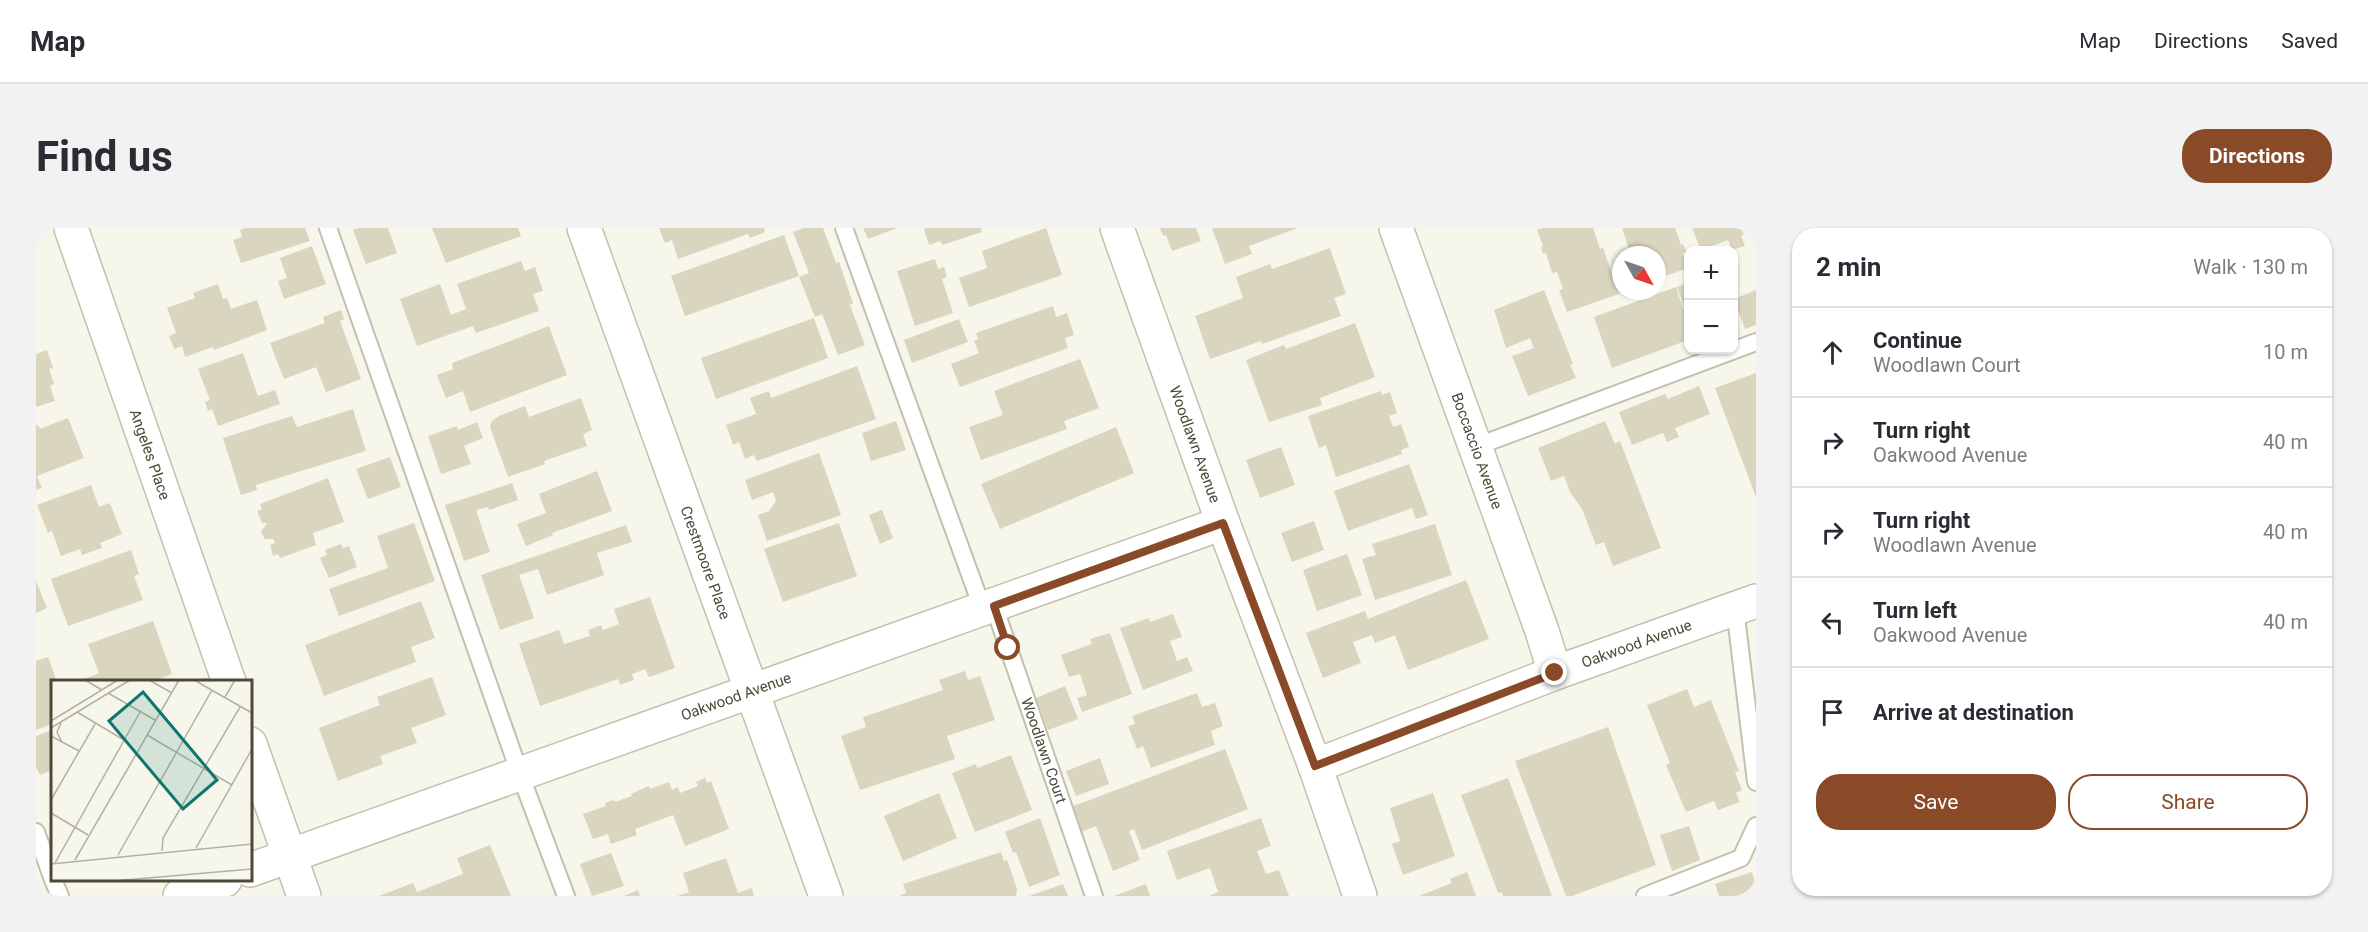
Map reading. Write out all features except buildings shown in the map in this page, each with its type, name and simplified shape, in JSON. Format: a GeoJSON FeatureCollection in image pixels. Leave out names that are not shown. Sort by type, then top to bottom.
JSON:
{"type":"FeatureCollection","features":[{"type":"Feature","properties":{"kind":"street","name":"Angeles Place"},"geometry":{"type":"LineString","coordinates":[[71,228],[229,680]]}},
{"type":"Feature","properties":{"kind":"street","name":"Crestmoore Place"},"geometry":{"type":"LineString","coordinates":[[584,228],[826,896]]}},
{"type":"Feature","properties":{"kind":"street","name":"Woodlawn Avenue"},"geometry":{"type":"LineString","coordinates":[[1117,228],[1223,523],[1315,766],[1360,896]]}},
{"type":"Feature","properties":{"kind":"street","name":"Boccaccio Avenue"},"geometry":{"type":"LineString","coordinates":[[1396,228],[1542,631],[1555,673]]}},
{"type":"Feature","properties":{"kind":"street","name":"Oakwood Avenue"},"geometry":{"type":"LineString","coordinates":[[252,869],[1223,523]]}},
{"type":"Feature","properties":{"kind":"street","name":"Oakwood Avenue"},"geometry":{"type":"LineString","coordinates":[[1315,766],[1555,673],[1745,605]]}},
{"type":"Feature","properties":{"kind":"street"},"geometry":{"type":"LineString","coordinates":[[252,750],[303,896]]}},
{"type":"Feature","properties":{"kind":"street"},"geometry":{"type":"LineString","coordinates":[[180,896],[220,881]]}},
{"type":"Feature","properties":{"kind":"lane"},"geometry":{"type":"LineString","coordinates":[[328,228],[520,774],[566,896]]}},
{"type":"Feature","properties":{"kind":"lane","name":"Woodlawn Court"},"geometry":{"type":"LineString","coordinates":[[844,228],[1094,896]]}},
{"type":"Feature","properties":{"kind":"lane"},"geometry":{"type":"LineString","coordinates":[[1475,447],[1756,342]]}},
{"type":"Feature","properties":{"kind":"lane"},"geometry":{"type":"LineString","coordinates":[[1745,605],[1756,783]]}},
{"type":"Feature","properties":{"kind":"lane"},"geometry":{"type":"LineString","coordinates":[[1645,896],[1741,858],[1756,826]]}},
{"type":"Feature","properties":{"kind":"lane"},"geometry":{"type":"LineString","coordinates":[[36,832],[51,873]]}},
{"type":"Feature","properties":{"kind":"lane"},"geometry":{"type":"LineString","coordinates":[[54,881],[60,896]]}},
{"type":"Feature","properties":{"kind":"route"},"geometry":{"type":"LineString","coordinates":[[1008,648],[994,606],[1223,523],[1315,766],[1555,673]]}}]}
